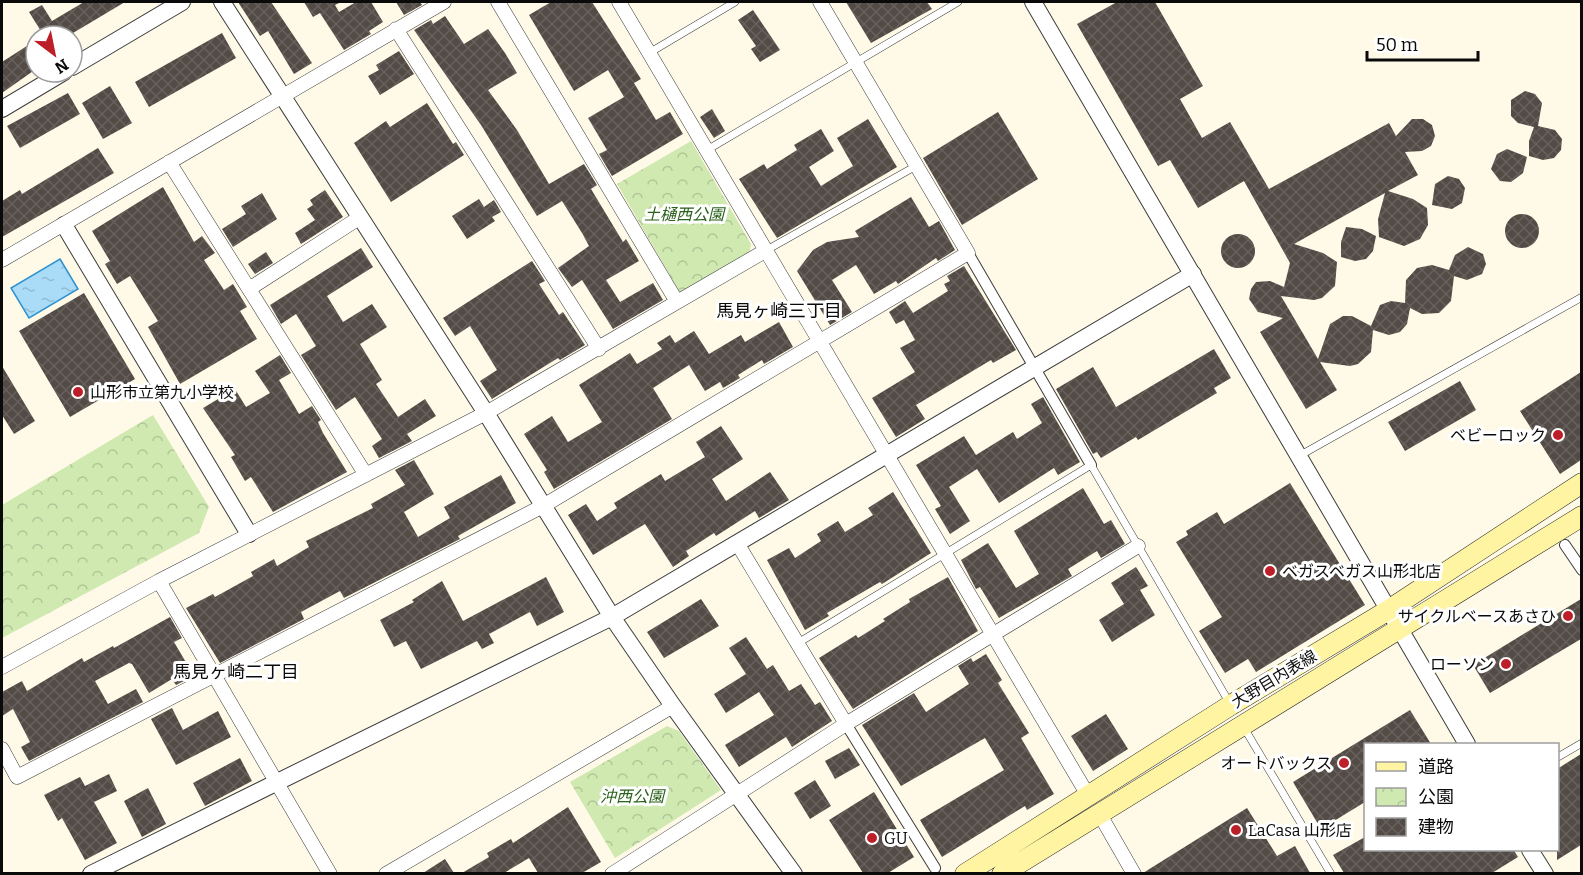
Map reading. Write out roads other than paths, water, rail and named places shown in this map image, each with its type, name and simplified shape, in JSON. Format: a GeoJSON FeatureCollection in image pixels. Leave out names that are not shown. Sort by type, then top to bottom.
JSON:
{"type":"FeatureCollection","features":[{"type":"Feature","properties":{"kind":"main road","name":"大野目内表線"},"geometry":{"type":"LineString","coordinates":[[1002,873],[1231,705],[1387,611],[1581,483]]}},
{"type":"Feature","properties":{"kind":"main road","name":"大野目内表線"},"geometry":{"type":"LineString","coordinates":[[965,873],[1242,724],[1581,516]]}},
{"type":"Feature","properties":{"kind":"street"},"geometry":{"type":"LineString","coordinates":[[84,60],[182,2]]}},
{"type":"Feature","properties":{"kind":"street"},"geometry":{"type":"LineString","coordinates":[[222,2],[486,413],[612,617],[673,706],[794,873]]}},
{"type":"Feature","properties":{"kind":"street"},"geometry":{"type":"LineString","coordinates":[[2,260],[444,2]]}},
{"type":"Feature","properties":{"kind":"street"},"geometry":{"type":"LineString","coordinates":[[498,2],[677,302]]}},
{"type":"Feature","properties":{"kind":"street"},"geometry":{"type":"LineString","coordinates":[[619,2],[1134,873]]}},
{"type":"Feature","properties":{"kind":"street"},"geometry":{"type":"LineString","coordinates":[[820,2],[1091,465]]}},
{"type":"Feature","properties":{"kind":"street"},"geometry":{"type":"LineString","coordinates":[[1033,2],[1387,611],[1466,743]]}},
{"type":"Feature","properties":{"kind":"street"},"geometry":{"type":"LineString","coordinates":[[396,29],[599,349]]}},
{"type":"Feature","properties":{"kind":"street"},"geometry":{"type":"LineString","coordinates":[[2,109],[44,84]]}},
{"type":"Feature","properties":{"kind":"street"},"geometry":{"type":"LineString","coordinates":[[169,162],[366,475]]}},
{"type":"Feature","properties":{"kind":"street"},"geometry":{"type":"LineString","coordinates":[[249,289],[359,218]]}},
{"type":"Feature","properties":{"kind":"street"},"geometry":{"type":"LineString","coordinates":[[64,225],[249,534]]}},
{"type":"Feature","properties":{"kind":"street"},"geometry":{"type":"LineString","coordinates":[[2,667],[159,581],[486,413],[765,251]]}},
{"type":"Feature","properties":{"kind":"street"},"geometry":{"type":"LineString","coordinates":[[2,750],[17,777],[216,676],[543,506],[968,253]]}},
{"type":"Feature","properties":{"kind":"street"},"geometry":{"type":"LineString","coordinates":[[91,873],[612,617],[1193,274]]}},
{"type":"Feature","properties":{"kind":"street"},"geometry":{"type":"LineString","coordinates":[[737,543],[935,868]]}},
{"type":"Feature","properties":{"kind":"street"},"geometry":{"type":"LineString","coordinates":[[1565,545],[1581,570]]}},
{"type":"Feature","properties":{"kind":"street"},"geometry":{"type":"LineString","coordinates":[[612,873],[846,724],[1138,546]]}},
{"type":"Feature","properties":{"kind":"street"},"geometry":{"type":"LineString","coordinates":[[159,581],[330,873]]}},
{"type":"Feature","properties":{"kind":"street"},"geometry":{"type":"LineString","coordinates":[[386,873],[673,706]]}},
{"type":"Feature","properties":{"kind":"street"},"geometry":{"type":"LineString","coordinates":[[1531,851],[1545,873]]}},
{"type":"Feature","properties":{"kind":"lane"},"geometry":{"type":"LineString","coordinates":[[649,53],[735,2]]}},
{"type":"Feature","properties":{"kind":"lane"},"geometry":{"type":"LineString","coordinates":[[706,150],[958,2]]}},
{"type":"Feature","properties":{"kind":"lane"},"geometry":{"type":"LineString","coordinates":[[765,251],[916,166]]}},
{"type":"Feature","properties":{"kind":"lane"},"geometry":{"type":"LineString","coordinates":[[1298,456],[1581,297]]}},
{"type":"Feature","properties":{"kind":"lane"},"geometry":{"type":"LineString","coordinates":[[798,643],[1091,465],[1231,705]]}},
{"type":"Feature","properties":{"kind":"lane"},"geometry":{"type":"LineString","coordinates":[[1242,724],[1330,873]]}},
{"type":"Feature","properties":{"kind":"lane"},"geometry":{"type":"LineString","coordinates":[[1559,756],[1581,743]]}},
{"type":"Feature","properties":{"kind":"water"},"geometry":{"type":"Polygon","coordinates":[[[60,259],[78,289],[29,318],[11,288],[60,259]]]}},
{"type":"Feature","properties":{"kind":"place","name":"山形市立第九小学校"},"geometry":{"type":"Point","coordinates":[78,392]}},
{"type":"Feature","properties":{"kind":"place","name":"ベビーロック"},"geometry":{"type":"Point","coordinates":[1558,435]}},
{"type":"Feature","properties":{"kind":"place","name":"ベガスベガス山形北店"},"geometry":{"type":"Point","coordinates":[1270,571]}},
{"type":"Feature","properties":{"kind":"place","name":"サイクルベースあさひ"},"geometry":{"type":"Point","coordinates":[1568,616]}},
{"type":"Feature","properties":{"kind":"place","name":"ローソン"},"geometry":{"type":"Point","coordinates":[1506,664]}},
{"type":"Feature","properties":{"kind":"place","name":"オートバックス"},"geometry":{"type":"Point","coordinates":[1344,763]}},
{"type":"Feature","properties":{"kind":"place","name":"LaCasa 山形店"},"geometry":{"type":"Point","coordinates":[1236,830]}},
{"type":"Feature","properties":{"kind":"place","name":"GU"},"geometry":{"type":"Point","coordinates":[872,838]}},
{"type":"Feature","properties":{"kind":"district","name":"馬見ヶ崎三丁目"},"geometry":{"type":"Point","coordinates":[779,311]}},
{"type":"Feature","properties":{"kind":"district","name":"馬見ヶ崎二丁目"},"geometry":{"type":"Point","coordinates":[236,672]}},
{"type":"Feature","properties":{"kind":"park label","name":"土樋西公園"},"geometry":{"type":"Point","coordinates":[684,214]}},
{"type":"Feature","properties":{"kind":"park label","name":"沖西公園"},"geometry":{"type":"Point","coordinates":[632,796]}}]}
